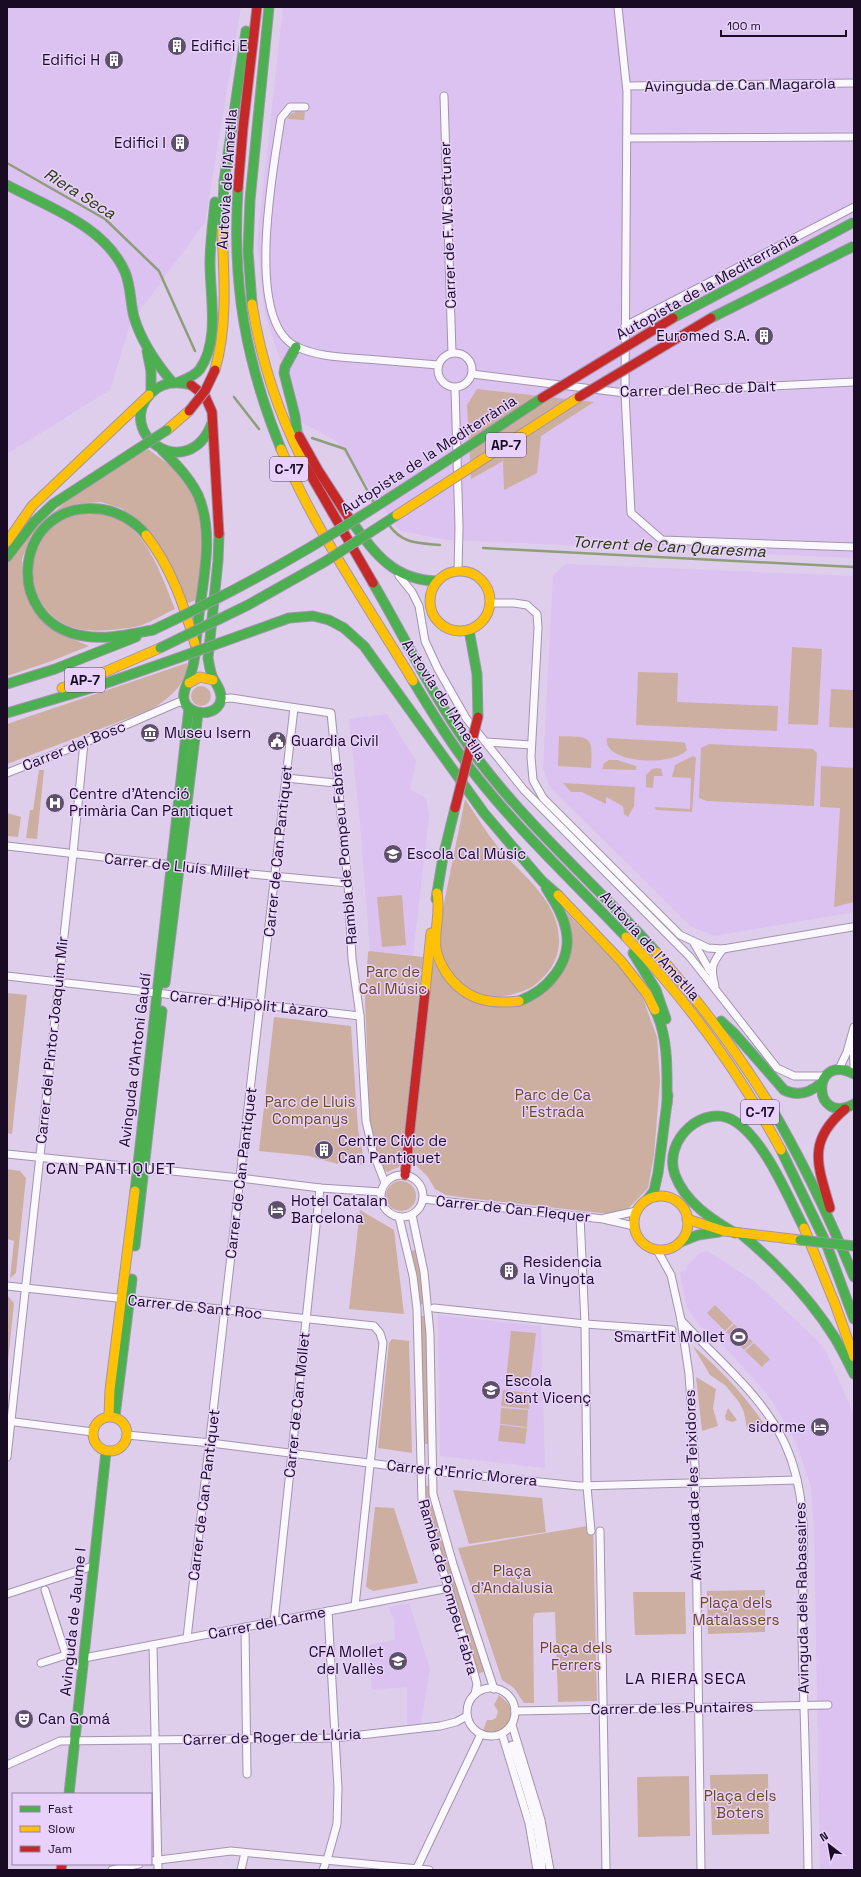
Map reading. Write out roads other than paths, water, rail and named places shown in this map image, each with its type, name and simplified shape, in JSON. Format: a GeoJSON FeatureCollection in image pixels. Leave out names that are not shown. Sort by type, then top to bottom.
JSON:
{"type":"FeatureCollection","features":[{"type":"Feature","properties":{"kind":"main road"},"geometry":{"type":"LineString","coordinates":[[7,557],[26,532],[53,504],[70,491],[167,430],[189,411],[205,391],[215,370],[220,353],[224,312],[222,219],[224,181],[249,7]]}},
{"type":"Feature","properties":{"kind":"main road","name":"Autovia de l'Ametlla"},"geometry":{"type":"LineString","coordinates":[[257,7],[237,203],[236,255],[242,320],[248,352],[274,434],[292,477],[319,525],[389,640],[462,755],[500,805],[549,859],[651,963],[706,1031],[759,1110],[805,1196],[831,1256],[854,1319]]}},
{"type":"Feature","properties":{"kind":"main road","name":"Autovia de l'Ametlla"},"geometry":{"type":"LineString","coordinates":[[269,7],[249,202],[249,270],[255,326],[267,375],[276,401],[304,464],[443,706],[475,756],[526,816],[633,926],[703,1006],[749,1072],[782,1124],[838,1236],[854,1277]]}},
{"type":"Feature","properties":{"kind":"main road"},"geometry":{"type":"LineString","coordinates":[[7,542],[32,506],[150,394],[161,385],[194,375],[200,368],[210,337],[212,228],[217,185],[227,154]]}},
{"type":"Feature","properties":{"kind":"main road"},"geometry":{"type":"LineString","coordinates":[[7,185],[83,226],[110,248],[124,271],[134,317],[150,357],[150,394],[141,413],[142,426],[147,438],[162,450],[190,480],[199,498],[206,525],[206,560],[194,662],[184,696],[187,705],[198,713],[205,714],[212,712],[219,705],[221,699],[221,693],[213,680],[208,658],[218,561],[219,533],[212,412],[206,397],[195,386],[175,382],[163,372],[143,339]]}},
{"type":"Feature","properties":{"kind":"main road","name":"Autopista de la Mediterrània"},"geometry":{"type":"LineString","coordinates":[[7,684],[62,666],[152,630],[260,576],[332,534],[618,350],[700,303],[854,222]]}},
{"type":"Feature","properties":{"kind":"main road","name":"Autopista de la Mediterrània"},"geometry":{"type":"LineString","coordinates":[[7,706],[94,677],[160,648],[248,605],[326,561],[598,385],[710,319],[772,286],[854,246]]}},
{"type":"Feature","properties":{"kind":"main road"},"geometry":{"type":"LineString","coordinates":[[255,326],[297,432],[343,508],[367,540],[389,565],[408,577],[438,581]]}},
{"type":"Feature","properties":{"kind":"main road"},"geometry":{"type":"LineString","coordinates":[[296,347],[285,367],[284,373],[295,416],[297,432]]}},
{"type":"Feature","properties":{"kind":"main road"},"geometry":{"type":"LineString","coordinates":[[162,450],[181,452],[194,448],[204,440],[212,423]]}},
{"type":"Feature","properties":{"kind":"main road"},"geometry":{"type":"LineString","coordinates":[[152,630],[124,635],[84,636],[62,629],[46,617],[35,603],[28,584],[28,564],[33,544],[46,525],[65,512],[84,507],[93,507],[119,513],[137,525],[150,540],[163,561],[182,604],[195,644]]}},
{"type":"Feature","properties":{"kind":"main road"},"geometry":{"type":"LineString","coordinates":[[458,571],[473,575],[484,584],[489,593],[490,603],[487,614],[480,624],[469,630],[461,632],[448,629],[437,621],[432,614],[430,597],[438,581],[444,576],[458,571]]}},
{"type":"Feature","properties":{"kind":"main road"},"geometry":{"type":"LineString","coordinates":[[7,713],[95,687],[288,618],[313,616],[329,620],[344,628],[364,646],[484,813],[542,881],[564,900],[621,961],[647,994],[658,1016],[663,1034],[667,1104]]}},
{"type":"Feature","properties":{"kind":"main road"},"geometry":{"type":"LineString","coordinates":[[405,1175],[427,966],[437,893],[443,857],[478,717],[477,674],[469,630]]}},
{"type":"Feature","properties":{"kind":"main road"},"geometry":{"type":"LineString","coordinates":[[189,683],[198,677],[203,676],[213,680]]}},
{"type":"Feature","properties":{"kind":"main road","name":"Avinguda d'Antoni Gaudí"},"geometry":{"type":"LineString","coordinates":[[175,866],[187,705]]}},
{"type":"Feature","properties":{"kind":"main road","name":"Avinguda d'Antoni Gaudí"},"geometry":{"type":"LineString","coordinates":[[112,1416],[175,866],[198,713]]}},
{"type":"Feature","properties":{"kind":"main road"},"geometry":{"type":"LineString","coordinates":[[437,893],[440,908],[435,937],[440,962],[451,980],[463,991],[483,1002],[506,1005],[523,1001],[547,987],[559,971],[566,950],[565,926],[542,881]]}},
{"type":"Feature","properties":{"kind":"main road"},"geometry":{"type":"LineString","coordinates":[[621,932],[656,990],[671,1039],[671,1071],[655,1185],[654,1190],[637,1211],[634,1226],[637,1236],[643,1243],[657,1250],[671,1248],[680,1242],[698,1235],[724,1231]]}},
{"type":"Feature","properties":{"kind":"main road"},"geometry":{"type":"LineString","coordinates":[[703,1006],[734,1033],[784,1090],[795,1095],[802,1095],[814,1090],[831,1071],[839,1069],[847,1070],[854,1074]]}},
{"type":"Feature","properties":{"kind":"main road"},"geometry":{"type":"LineString","coordinates":[[823,1080],[820,1092],[827,1104],[836,1108],[845,1108]]}},
{"type":"Feature","properties":{"kind":"main road"},"geometry":{"type":"LineString","coordinates":[[838,1236],[820,1169],[819,1140],[822,1131],[829,1121],[845,1108],[854,1104]]}},
{"type":"Feature","properties":{"kind":"main road"},"geometry":{"type":"LineString","coordinates":[[854,1357],[833,1298],[805,1231],[761,1147],[742,1125],[733,1120],[723,1117],[706,1118],[694,1122],[683,1131],[673,1147],[673,1166],[679,1181],[700,1209],[712,1220],[737,1233],[762,1251],[813,1307],[833,1334],[854,1374]]}},
{"type":"Feature","properties":{"kind":"main road"},"geometry":{"type":"LineString","coordinates":[[647,1200],[659,1196],[670,1198],[680,1204],[688,1219],[686,1234],[680,1242]]}},
{"type":"Feature","properties":{"kind":"main road"},"geometry":{"type":"LineString","coordinates":[[688,1219],[724,1231],[854,1246]]}},
{"type":"Feature","properties":{"kind":"main road"},"geometry":{"type":"LineString","coordinates":[[112,1416],[125,1426],[127,1435],[120,1448],[106,1452],[94,1443],[93,1432],[94,1427],[99,1421],[112,1416]]}},
{"type":"Feature","properties":{"kind":"main road","name":"Avinguda de Jaume I"},"geometry":{"type":"LineString","coordinates":[[69,1793],[106,1452]]}},
{"type":"Feature","properties":{"kind":"street"},"geometry":{"type":"LineString","coordinates":[[618,7],[627,86],[624,394],[631,513],[662,540],[854,547]]}},
{"type":"Feature","properties":{"kind":"street","name":"Avinguda de Can Magarola"},"geometry":{"type":"LineString","coordinates":[[627,86],[854,83]]}},
{"type":"Feature","properties":{"kind":"street","name":"Carrer de F. W. Sertuner"},"geometry":{"type":"LineString","coordinates":[[444,96],[452,353]]}},
{"type":"Feature","properties":{"kind":"street"},"geometry":{"type":"LineString","coordinates":[[305,107],[294,105],[290,107],[281,118],[266,235],[268,302],[277,326],[286,339],[296,347],[321,356],[438,365]]}},
{"type":"Feature","properties":{"kind":"street"},"geometry":{"type":"LineString","coordinates":[[627,138],[854,137]]}},
{"type":"Feature","properties":{"kind":"street"},"geometry":{"type":"LineString","coordinates":[[625,326],[854,206]]}},
{"type":"Feature","properties":{"kind":"street"},"geometry":{"type":"LineString","coordinates":[[452,353],[460,354],[467,358],[472,365],[472,374],[466,384],[456,388],[447,386],[441,381],[438,374],[438,365],[446,355],[452,353]]}},
{"type":"Feature","properties":{"kind":"street","name":"Carrer del Rec de Dalt"},"geometry":{"type":"LineString","coordinates":[[472,374],[624,394],[854,382]]}},
{"type":"Feature","properties":{"kind":"street"},"geometry":{"type":"LineString","coordinates":[[456,388],[459,528],[458,571]]}},
{"type":"Feature","properties":{"kind":"street"},"geometry":{"type":"LineString","coordinates":[[389,565],[412,592],[419,606],[426,640],[438,669],[466,718],[524,790],[690,957],[766,1056],[777,1068],[794,1076],[823,1080]]}},
{"type":"Feature","properties":{"kind":"street"},"geometry":{"type":"LineString","coordinates":[[490,603],[514,603],[526,606],[536,614],[538,628],[531,757],[534,780],[543,798],[680,935],[694,943],[708,948],[723,949],[852,927]]}},
{"type":"Feature","properties":{"kind":"street"},"geometry":{"type":"LineString","coordinates":[[221,699],[231,698],[294,708]]}},
{"type":"Feature","properties":{"kind":"street","name":"Carrer del Bosc"},"geometry":{"type":"LineString","coordinates":[[7,773],[84,743],[179,702],[187,705]]}},
{"type":"Feature","properties":{"kind":"street","name":"Rambla de Pompeu Fabra"},"geometry":{"type":"LineString","coordinates":[[294,708],[331,713],[348,883],[352,959],[360,1016],[366,1121],[373,1152],[386,1183]]}},
{"type":"Feature","properties":{"kind":"street","name":"Carrer de Can Pantiquet"},"geometry":{"type":"LineString","coordinates":[[188,1638],[294,708]]}},
{"type":"Feature","properties":{"kind":"street"},"geometry":{"type":"LineString","coordinates":[[486,742],[531,745]]}},
{"type":"Feature","properties":{"kind":"street","name":"Carrer del Pintor Joaquim Mir"},"geometry":{"type":"LineString","coordinates":[[7,1457],[9,1422],[26,1288],[84,743]]}},
{"type":"Feature","properties":{"kind":"street"},"geometry":{"type":"LineString","coordinates":[[286,778],[335,783]]}},
{"type":"Feature","properties":{"kind":"street","name":"Carrer de Lluís Millet"},"geometry":{"type":"LineString","coordinates":[[7,846],[175,866],[348,883]]}},
{"type":"Feature","properties":{"kind":"street"},"geometry":{"type":"LineString","coordinates":[[694,943],[710,971],[716,990]]}},
{"type":"Feature","properties":{"kind":"street"},"geometry":{"type":"LineString","coordinates":[[710,971],[716,957],[723,949]]}},
{"type":"Feature","properties":{"kind":"street"},"geometry":{"type":"LineString","coordinates":[[7,976],[58,982]]}},
{"type":"Feature","properties":{"kind":"street","name":"Carrer d'Hipòlit Làzaro"},"geometry":{"type":"LineString","coordinates":[[67,983],[360,1016]]}},
{"type":"Feature","properties":{"kind":"street"},"geometry":{"type":"LineString","coordinates":[[853,1029],[854,1067]]}},
{"type":"Feature","properties":{"kind":"street"},"geometry":{"type":"LineString","coordinates":[[839,1069],[847,1052],[853,1029]]}},
{"type":"Feature","properties":{"kind":"street"},"geometry":{"type":"LineString","coordinates":[[7,1154],[240,1178],[320,1188],[381,1192]]}},
{"type":"Feature","properties":{"kind":"street"},"geometry":{"type":"LineString","coordinates":[[405,1175],[417,1182],[423,1193],[423,1199],[421,1206],[412,1215],[399,1217],[391,1214],[385,1209],[381,1201],[381,1192],[391,1178],[405,1175]]}},
{"type":"Feature","properties":{"kind":"street","name":"Carrer de Can Mollet"},"geometry":{"type":"LineString","coordinates":[[274,1622],[320,1188]]}},
{"type":"Feature","properties":{"kind":"street","name":"Carrer de Can Flequer"},"geometry":{"type":"LineString","coordinates":[[423,1199],[580,1216],[634,1226]]}},
{"type":"Feature","properties":{"kind":"street","name":"Carrer de Can Flequer"},"geometry":{"type":"LineString","coordinates":[[602,1219],[637,1211]]}},
{"type":"Feature","properties":{"kind":"street","name":"Rambla de Pompeu Fabra"},"geometry":{"type":"LineString","coordinates":[[412,1215],[424,1272],[430,1334],[433,1494],[494,1689]]}},
{"type":"Feature","properties":{"kind":"street"},"geometry":{"type":"LineString","coordinates":[[580,1216],[585,1324],[587,1486],[591,1532]]}},
{"type":"Feature","properties":{"kind":"street","name":"Rambla de Pompeu Fabra"},"geometry":{"type":"LineString","coordinates":[[399,1217],[414,1276],[417,1309],[422,1502],[473,1669],[476,1684],[475,1694]]}},
{"type":"Feature","properties":{"kind":"street","name":"Avinguda de les Teixidores"},"geometry":{"type":"LineString","coordinates":[[657,1250],[671,1275],[681,1320],[689,1374],[695,1466],[701,1870]]}},
{"type":"Feature","properties":{"kind":"street","name":"Carrer de Sant Roc"},"geometry":{"type":"LineString","coordinates":[[7,1286],[306,1320],[374,1326],[380,1333],[383,1343],[371,1463]]}},
{"type":"Feature","properties":{"kind":"street"},"geometry":{"type":"LineString","coordinates":[[434,1308],[585,1324],[672,1330]]}},
{"type":"Feature","properties":{"kind":"street","name":"Avinguda dels Rabassaires"},"geometry":{"type":"LineString","coordinates":[[681,1320],[702,1343],[736,1374],[758,1401],[785,1444],[797,1480],[802,1501],[804,1524],[802,1636],[808,1870]]}},
{"type":"Feature","properties":{"kind":"street"},"geometry":{"type":"LineString","coordinates":[[9,1422],[93,1432]]}},
{"type":"Feature","properties":{"kind":"street","name":"Carrer d'Enric Morera"},"geometry":{"type":"LineString","coordinates":[[127,1435],[211,1443],[420,1470],[587,1486],[797,1480]]}},
{"type":"Feature","properties":{"kind":"street"},"geometry":{"type":"LineString","coordinates":[[355,1606],[371,1463]]}},
{"type":"Feature","properties":{"kind":"street"},"geometry":{"type":"LineString","coordinates":[[600,1531],[606,1870]]}},
{"type":"Feature","properties":{"kind":"street"},"geometry":{"type":"LineString","coordinates":[[7,1594],[93,1566]]}},
{"type":"Feature","properties":{"kind":"street","name":"Carrer del Carme"},"geometry":{"type":"LineString","coordinates":[[84,1658],[449,1588]]}},
{"type":"Feature","properties":{"kind":"street"},"geometry":{"type":"LineString","coordinates":[[45,1590],[66,1655],[72,1664],[83,1668]]}},
{"type":"Feature","properties":{"kind":"street"},"geometry":{"type":"LineString","coordinates":[[325,1865],[337,1824],[338,1788],[328,1611]]}},
{"type":"Feature","properties":{"kind":"street"},"geometry":{"type":"LineString","coordinates":[[245,1627],[247,1774]]}},
{"type":"Feature","properties":{"kind":"street"},"geometry":{"type":"LineString","coordinates":[[153,1645],[155,1739],[154,1861],[158,1870]]}},
{"type":"Feature","properties":{"kind":"street"},"geometry":{"type":"LineString","coordinates":[[41,1663],[66,1655]]}},
{"type":"Feature","properties":{"kind":"street"},"geometry":{"type":"LineString","coordinates":[[512,1725],[502,1734],[493,1736],[481,1734],[472,1726],[467,1716],[469,1702],[475,1694],[483,1690],[494,1689],[503,1692],[511,1699],[515,1711],[512,1725],[541,1820],[550,1870]]}},
{"type":"Feature","properties":{"kind":"street","name":"Carrer de les Puntaires"},"geometry":{"type":"LineString","coordinates":[[515,1711],[828,1705]]}},
{"type":"Feature","properties":{"kind":"street","name":"Carrer de Roger de Llúria"},"geometry":{"type":"LineString","coordinates":[[7,1765],[60,1741],[334,1738],[440,1726],[456,1722],[467,1716]]}},
{"type":"Feature","properties":{"kind":"street"},"geometry":{"type":"LineString","coordinates":[[416,1870],[481,1734]]}},
{"type":"Feature","properties":{"kind":"street"},"geometry":{"type":"LineString","coordinates":[[502,1734],[529,1823],[537,1870]]}},
{"type":"Feature","properties":{"kind":"street"},"geometry":{"type":"LineString","coordinates":[[512,1745],[531,1807],[540,1843],[542,1870]]}},
{"type":"Feature","properties":{"kind":"street"},"geometry":{"type":"LineString","coordinates":[[154,1861],[231,1851],[325,1865],[429,1870]]}},
{"type":"Feature","properties":{"kind":"street"},"geometry":{"type":"LineString","coordinates":[[241,1870],[244,1857]]}},
{"type":"Feature","properties":{"kind":"street"},"geometry":{"type":"LineString","coordinates":[[115,1870],[135,1865]]}},
{"type":"Feature","properties":{"kind":"waterway","name":"Riera Seca"},"geometry":{"type":"LineString","coordinates":[[7,163],[105,219],[159,271],[195,351]]}},
{"type":"Feature","properties":{"kind":"waterway","name":"Riera Seca"},"geometry":{"type":"LineString","coordinates":[[234,397],[259,429]]}},
{"type":"Feature","properties":{"kind":"waterway","name":"Riera Seca"},"geometry":{"type":"LineString","coordinates":[[312,438],[345,449],[374,503]]}},
{"type":"Feature","properties":{"kind":"waterway","name":"Torrent de Can Quaresma"},"geometry":{"type":"LineString","coordinates":[[389,525],[394,531],[405,539],[418,543],[440,545]]}},
{"type":"Feature","properties":{"kind":"waterway","name":"Torrent de Can Quaresma"},"geometry":{"type":"LineString","coordinates":[[483,548],[854,567]]}},
{"type":"Feature","properties":{"kind":"place","name":"Edifici E"},"geometry":{"type":"Point","coordinates":[177,46]}},
{"type":"Feature","properties":{"kind":"place","name":"Edifici H"},"geometry":{"type":"Point","coordinates":[114,60]}},
{"type":"Feature","properties":{"kind":"place","name":"Edifici I"},"geometry":{"type":"Point","coordinates":[180,143]}},
{"type":"Feature","properties":{"kind":"place","name":"Euromed S.A."},"geometry":{"type":"Point","coordinates":[764,336]}},
{"type":"Feature","properties":{"kind":"place","name":"Museu Isern"},"geometry":{"type":"Point","coordinates":[150,733]}},
{"type":"Feature","properties":{"kind":"place","name":"Guardia Civil"},"geometry":{"type":"Point","coordinates":[277,741]}},
{"type":"Feature","properties":{"kind":"place","name":"Centre d'Atenció Primària Can Pantiquet"},"geometry":{"type":"Point","coordinates":[55,803]}},
{"type":"Feature","properties":{"kind":"place","name":"Escola Cal Músic"},"geometry":{"type":"Point","coordinates":[393,854]}},
{"type":"Feature","properties":{"kind":"place","name":"Centre Cívic de Can Pantiquet"},"geometry":{"type":"Point","coordinates":[324,1150]}},
{"type":"Feature","properties":{"kind":"place","name":"Hotel Catalan Barcelona"},"geometry":{"type":"Point","coordinates":[277,1210]}},
{"type":"Feature","properties":{"kind":"place","name":"Residencia la Vinyota"},"geometry":{"type":"Point","coordinates":[509,1271]}},
{"type":"Feature","properties":{"kind":"place","name":"SmartFit Mollet"},"geometry":{"type":"Point","coordinates":[739,1337]}},
{"type":"Feature","properties":{"kind":"place","name":"Escola Sant Vicenç"},"geometry":{"type":"Point","coordinates":[491,1390]}},
{"type":"Feature","properties":{"kind":"place","name":"sidorme"},"geometry":{"type":"Point","coordinates":[820,1427]}},
{"type":"Feature","properties":{"kind":"place","name":"CFA Mollet del Vallès"},"geometry":{"type":"Point","coordinates":[398,1661]}},
{"type":"Feature","properties":{"kind":"place","name":"Can Gomá"},"geometry":{"type":"Point","coordinates":[24,1719]}},
{"type":"Feature","properties":{"kind":"district","name":"CAN PANTIQUET"},"geometry":{"type":"Point","coordinates":[111,1168]}},
{"type":"Feature","properties":{"kind":"district","name":"LA RIERA SECA"},"geometry":{"type":"Point","coordinates":[686,1678]}},
{"type":"Feature","properties":{"kind":"park label","name":"Parc de Cal Músic"},"geometry":{"type":"Point","coordinates":[393,980]}},
{"type":"Feature","properties":{"kind":"park label","name":"Parc de Ca l'Estrada"},"geometry":{"type":"Point","coordinates":[553,1104]}},
{"type":"Feature","properties":{"kind":"park label","name":"Parc de Lluis Companys"},"geometry":{"type":"Point","coordinates":[310,1110]}},
{"type":"Feature","properties":{"kind":"park label","name":"Plaça d'Andalusia"},"geometry":{"type":"Point","coordinates":[512,1580]}},
{"type":"Feature","properties":{"kind":"park label","name":"Plaça dels Matalassers"},"geometry":{"type":"Point","coordinates":[736,1612]}},
{"type":"Feature","properties":{"kind":"park label","name":"Plaça dels Ferrers"},"geometry":{"type":"Point","coordinates":[576,1656]}},
{"type":"Feature","properties":{"kind":"park label","name":"Plaça dels Boters"},"geometry":{"type":"Point","coordinates":[740,1804]}}]}
